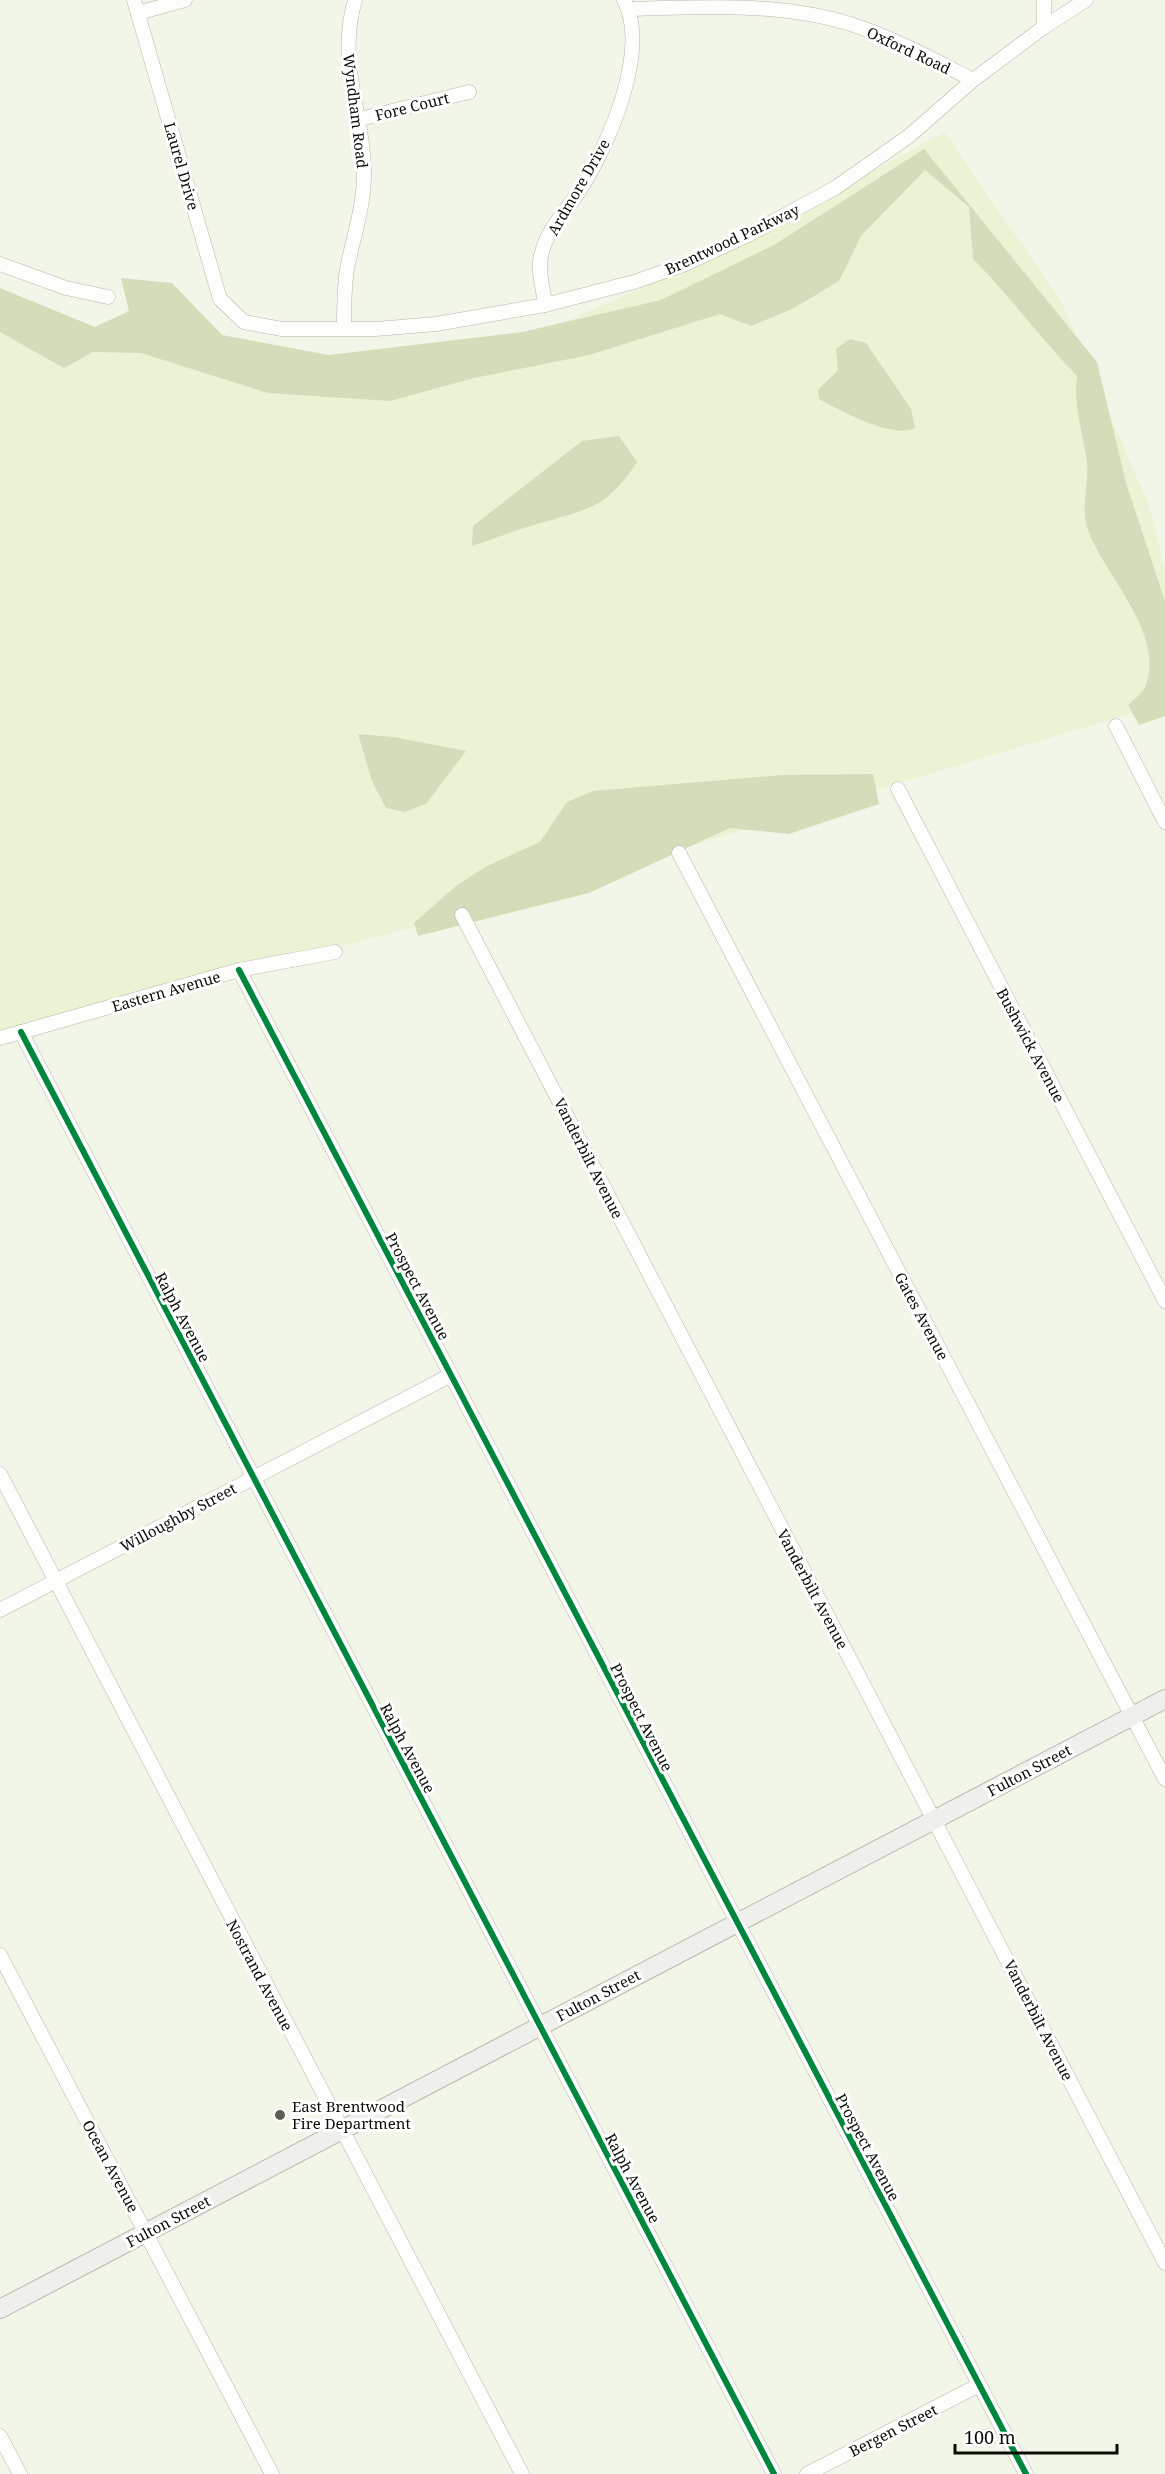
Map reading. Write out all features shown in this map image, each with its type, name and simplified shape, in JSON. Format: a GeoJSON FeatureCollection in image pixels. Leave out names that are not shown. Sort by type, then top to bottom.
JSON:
{"type":"FeatureCollection","features":[{"type":"Feature","properties":{"kind":"street"},"geometry":{"type":"LineString","coordinates":[[136,7],[185,0]]}},
{"type":"Feature","properties":{"kind":"street","name":"Wyndham Road"},"geometry":{"type":"LineString","coordinates":[[344,329],[347,269],[362,207],[364,178],[350,84],[348,47],[355,0]]}},
{"type":"Feature","properties":{"kind":"street"},"geometry":{"type":"LineString","coordinates":[[1044,0],[1044,27]]}},
{"type":"Feature","properties":{"kind":"street","name":"Brentwood Parkway"},"geometry":{"type":"LineString","coordinates":[[244,322],[282,329],[376,329],[436,324],[545,305],[634,282],[683,265],[793,213],[835,188],[909,136],[973,80],[1044,27],[1086,0]]}},
{"type":"Feature","properties":{"kind":"street","name":"Oxford Road"},"geometry":{"type":"LineString","coordinates":[[629,3],[728,5],[818,16],[863,28],[901,43],[973,80]]}},
{"type":"Feature","properties":{"kind":"street","name":"Ardmore Drive"},"geometry":{"type":"LineString","coordinates":[[545,305],[540,257],[551,230],[578,193],[599,155],[620,105],[630,60],[632,33],[629,3]]}},
{"type":"Feature","properties":{"kind":"street","name":"Laurel Drive"},"geometry":{"type":"LineString","coordinates":[[136,7],[220,299],[244,322]]}},
{"type":"Feature","properties":{"kind":"street","name":"Fore Court"},"geometry":{"type":"LineString","coordinates":[[356,120],[469,92]]}},
{"type":"Feature","properties":{"kind":"street"},"geometry":{"type":"LineString","coordinates":[[0,264],[66,288],[108,297]]}},
{"type":"Feature","properties":{"kind":"street"},"geometry":{"type":"LineString","coordinates":[[1116,726],[1165,822]]}},
{"type":"Feature","properties":{"kind":"street","name":"Bushwick Avenue"},"geometry":{"type":"LineString","coordinates":[[898,789],[1165,1301]]}},
{"type":"Feature","properties":{"kind":"street","name":"Gates Avenue"},"geometry":{"type":"LineString","coordinates":[[680,853],[1165,1779]]}},
{"type":"Feature","properties":{"kind":"street","name":"Vanderbilt Avenue"},"geometry":{"type":"LineString","coordinates":[[462,915],[1165,2263]]}},
{"type":"Feature","properties":{"kind":"street","name":"Eastern Avenue"},"geometry":{"type":"LineString","coordinates":[[0,1038],[239,970],[334,952]]}},
{"type":"Feature","properties":{"kind":"street","name":"Prospect Avenue"},"geometry":{"type":"LineString","coordinates":[[239,970],[1026,2474]]}},
{"type":"Feature","properties":{"kind":"street","name":"Ralph Avenue"},"geometry":{"type":"LineString","coordinates":[[21,1032],[774,2474]]}},
{"type":"Feature","properties":{"kind":"street","name":"Willoughby Street"},"geometry":{"type":"LineString","coordinates":[[0,1610],[452,1375]]}},
{"type":"Feature","properties":{"kind":"street","name":"Nostrand Avenue"},"geometry":{"type":"LineString","coordinates":[[0,1474],[522,2474]]}},
{"type":"Feature","properties":{"kind":"street","name":"Fulton Street"},"geometry":{"type":"LineString","coordinates":[[0,2309],[1165,1699]]}},
{"type":"Feature","properties":{"kind":"street","name":"Ocean Avenue"},"geometry":{"type":"LineString","coordinates":[[0,1955],[272,2474]]}},
{"type":"Feature","properties":{"kind":"street","name":"Bergen Street"},"geometry":{"type":"LineString","coordinates":[[807,2474],[980,2385]]}},
{"type":"Feature","properties":{"kind":"street"},"geometry":{"type":"LineString","coordinates":[[0,2436],[20,2474]]}},
{"type":"Feature","properties":{"kind":"green space"},"geometry":{"type":"Polygon","coordinates":[[[944,132],[1061,301],[1149,506],[1165,569],[1165,703],[462,915],[0,1032],[0,299],[132,338],[327,360],[526,339],[750,240],[944,132]]]}},
{"type":"Feature","properties":{"kind":"green space"},"geometry":{"type":"Polygon","coordinates":[[[924,149],[1097,362],[1126,483],[1165,601],[1165,716],[1139,725],[1128,705],[1146,685],[1150,665],[1147,645],[1130,605],[1088,530],[1085,513],[1087,462],[1077,408],[1077,376],[973,259],[969,207],[925,170],[861,236],[839,281],[794,308],[751,326],[720,314],[589,355],[474,378],[390,401],[268,393],[141,353],[93,352],[64,368],[0,332],[0,288],[95,327],[129,311],[121,278],[172,283],[222,335],[329,355],[522,332],[661,300],[774,245],[924,149]]]}},
{"type":"Feature","properties":{"kind":"green space"},"geometry":{"type":"Polygon","coordinates":[[[850,339],[866,343],[911,409],[915,428],[893,430],[880,427],[819,399],[818,390],[838,370],[836,349],[850,339]]]}},
{"type":"Feature","properties":{"kind":"green space"},"geometry":{"type":"Polygon","coordinates":[[[619,436],[637,462],[626,478],[604,499],[581,511],[472,546],[473,526],[582,441],[619,436]]]}},
{"type":"Feature","properties":{"kind":"green space"},"geometry":{"type":"Polygon","coordinates":[[[358,734],[393,737],[466,751],[426,804],[404,812],[386,808],[372,781],[358,734]]]}},
{"type":"Feature","properties":{"kind":"green space"},"geometry":{"type":"Polygon","coordinates":[[[873,774],[879,804],[789,834],[730,828],[589,893],[418,936],[414,923],[456,886],[485,867],[540,842],[567,802],[593,791],[782,775],[873,774]]]}},
{"type":"Feature","properties":{"kind":"cycle path"},"geometry":{"type":"LineString","coordinates":[[239,970],[1026,2474]]}},
{"type":"Feature","properties":{"kind":"cycle path"},"geometry":{"type":"LineString","coordinates":[[21,1032],[774,2474]]}},
{"type":"Feature","properties":{"kind":"place","name":"East Brentwood Fire Department"},"geometry":{"type":"Point","coordinates":[280,2115]}}]}
